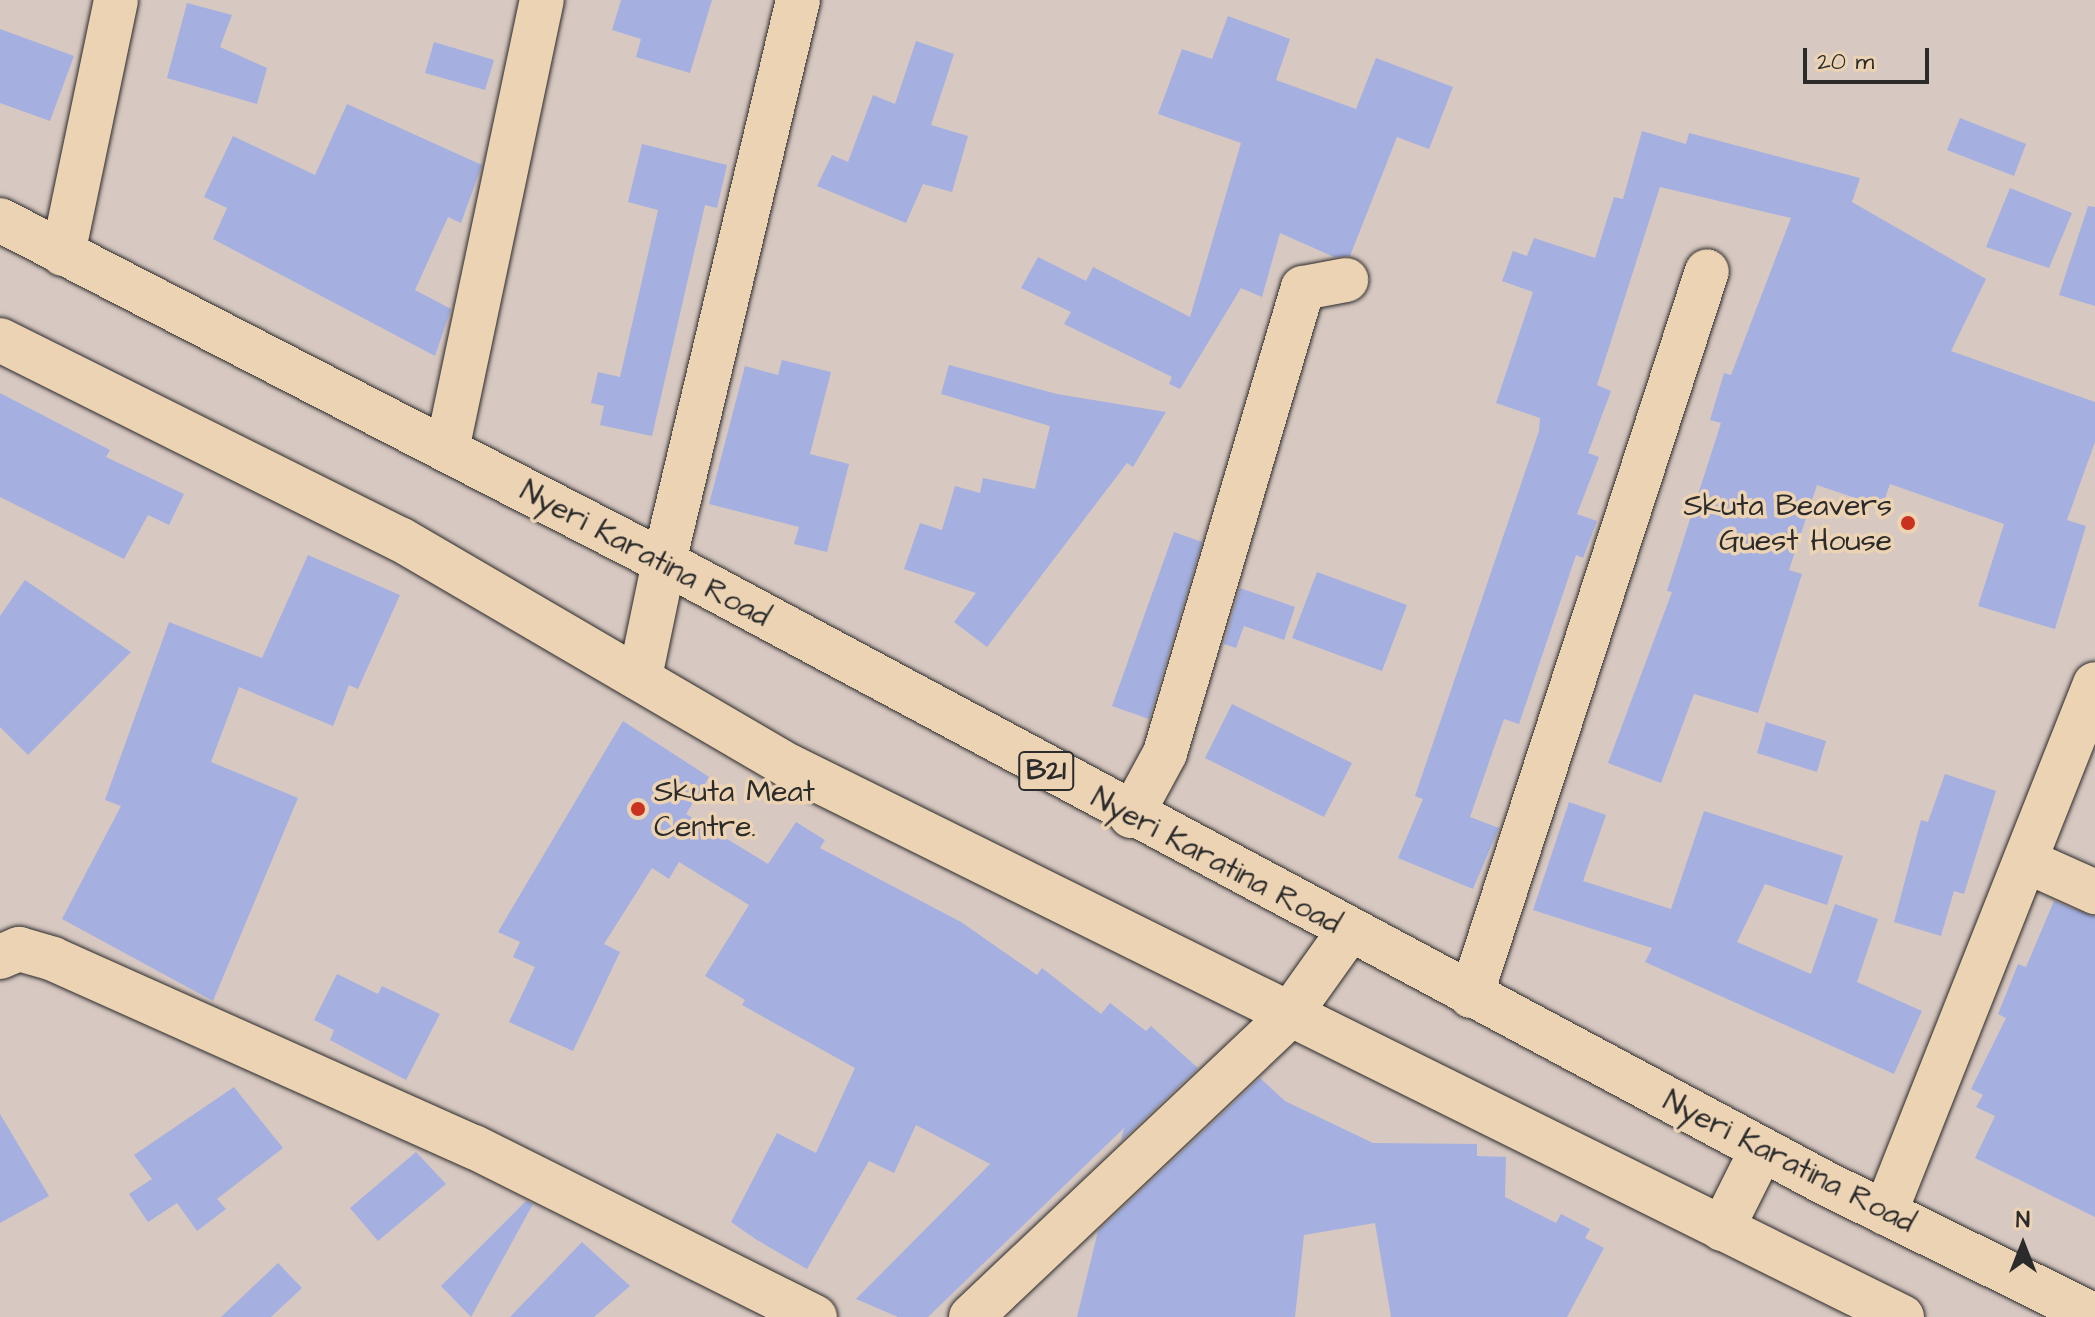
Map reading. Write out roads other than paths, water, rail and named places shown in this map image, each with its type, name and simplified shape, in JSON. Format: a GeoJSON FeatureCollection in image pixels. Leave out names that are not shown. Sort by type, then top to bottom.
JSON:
{"type":"FeatureCollection","features":[{"type":"Feature","properties":{"kind":"main road"},"geometry":{"type":"LineString","coordinates":[[63,254],[116,0]]}},
{"type":"Feature","properties":{"kind":"main road"},"geometry":{"type":"LineString","coordinates":[[447,450],[542,0]]}},
{"type":"Feature","properties":{"kind":"main road"},"geometry":{"type":"LineString","coordinates":[[640,677],[664,562],[798,0]]}},
{"type":"Feature","properties":{"kind":"main road","name":"Nyeri Karatina Road"},"geometry":{"type":"LineString","coordinates":[[0,220],[664,562],[1131,816],[1762,1149],[2095,1316]]}},
{"type":"Feature","properties":{"kind":"main road"},"geometry":{"type":"LineString","coordinates":[[1471,996],[1707,271]]}},
{"type":"Feature","properties":{"kind":"main road"},"geometry":{"type":"LineString","coordinates":[[1131,816],[1165,753],[1303,288],[1346,280]]}},
{"type":"Feature","properties":{"kind":"main road"},"geometry":{"type":"LineString","coordinates":[[0,340],[400,539],[789,766],[1287,1018],[1722,1229],[1881,1312]]}},
{"type":"Feature","properties":{"kind":"main road"},"geometry":{"type":"LineString","coordinates":[[1885,1213],[2095,684]]}},
{"type":"Feature","properties":{"kind":"main road"},"geometry":{"type":"LineString","coordinates":[[2026,861],[2095,892]]}},
{"type":"Feature","properties":{"kind":"main road"},"geometry":{"type":"LineString","coordinates":[[976,1315],[1287,1018],[1349,931]]}},
{"type":"Feature","properties":{"kind":"main road"},"geometry":{"type":"LineString","coordinates":[[0,957],[19,949],[53,959],[474,1147],[815,1317]]}},
{"type":"Feature","properties":{"kind":"main road"},"geometry":{"type":"LineString","coordinates":[[1722,1229],[1762,1149]]}},
{"type":"Feature","properties":{"kind":"place","name":"Skuta Beavers Guest House"},"geometry":{"type":"Point","coordinates":[1908,523]}},
{"type":"Feature","properties":{"kind":"place","name":"Skuta Meat Centre."},"geometry":{"type":"Point","coordinates":[638,809]}}]}
